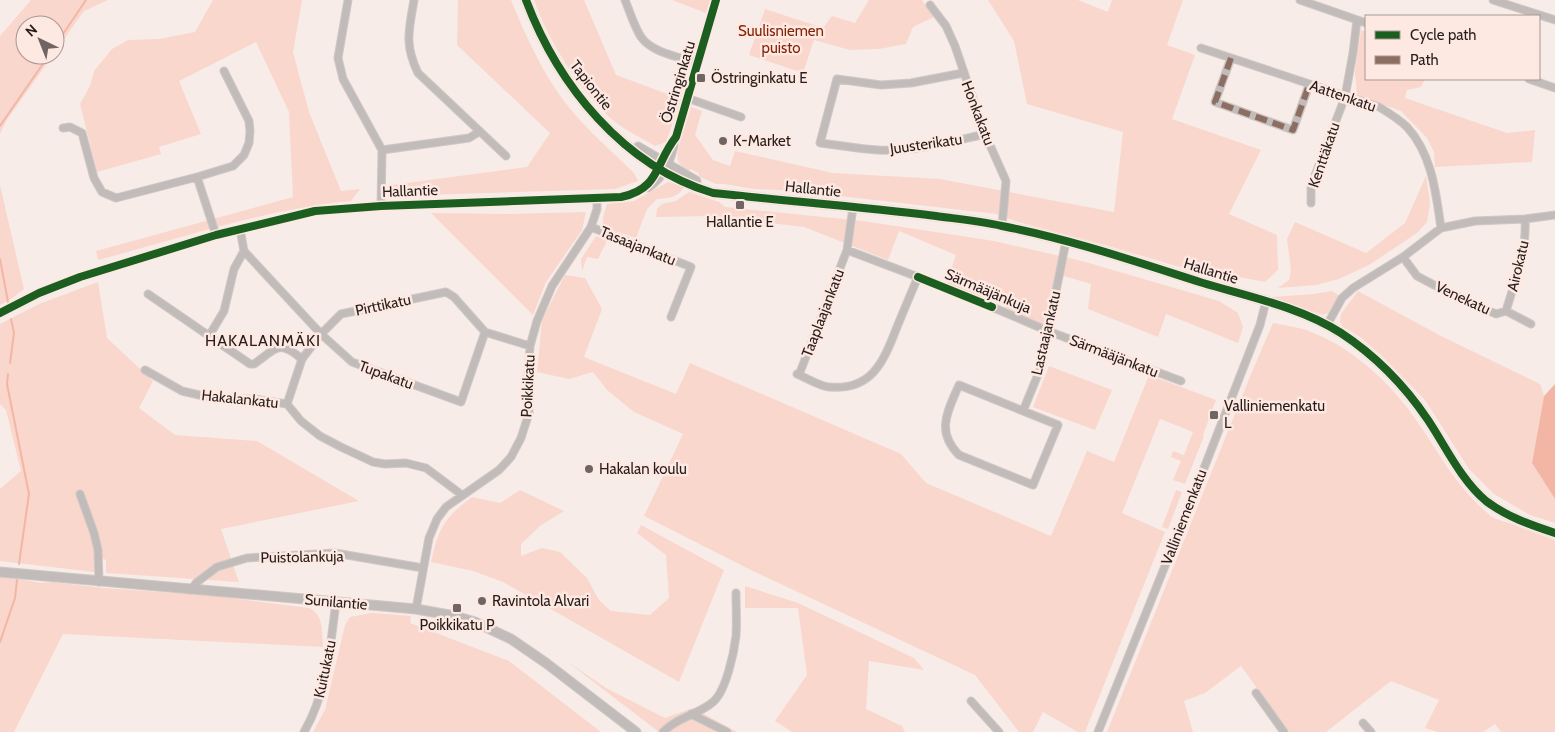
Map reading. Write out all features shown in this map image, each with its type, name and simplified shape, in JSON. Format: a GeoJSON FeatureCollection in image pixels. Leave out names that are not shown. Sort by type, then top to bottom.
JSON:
{"type":"FeatureCollection","features":[{"type":"Feature","properties":{"kind":"street"},"geometry":{"type":"LineString","coordinates":[[348,0],[338,58],[343,79],[382,150],[382,206]]}},
{"type":"Feature","properties":{"kind":"street"},"geometry":{"type":"LineString","coordinates":[[414,0],[408,36],[408,49],[418,73],[506,156]]}},
{"type":"Feature","properties":{"kind":"street","name":"Tapiontie"},"geometry":{"type":"LineString","coordinates":[[526,0],[538,31],[550,53],[564,75],[599,119],[663,167]]}},
{"type":"Feature","properties":{"kind":"street"},"geometry":{"type":"LineString","coordinates":[[625,0],[640,36],[648,45],[698,63]]}},
{"type":"Feature","properties":{"kind":"street","name":"Östringinkatu"},"geometry":{"type":"LineString","coordinates":[[663,167],[676,137],[716,0]]}},
{"type":"Feature","properties":{"kind":"street"},"geometry":{"type":"LineString","coordinates":[[1300,0],[1365,23]]}},
{"type":"Feature","properties":{"kind":"street"},"geometry":{"type":"LineString","coordinates":[[1497,1],[1540,15]]}},
{"type":"Feature","properties":{"kind":"street","name":"Honkakatu"},"geometry":{"type":"LineString","coordinates":[[930,5],[946,26],[955,46],[985,134],[1006,181],[1002,226]]}},
{"type":"Feature","properties":{"kind":"street"},"geometry":{"type":"LineString","coordinates":[[1540,15],[1555,20]]}},
{"type":"Feature","properties":{"kind":"street","name":"Kenttäkatu"},"geometry":{"type":"LineString","coordinates":[[1310,203],[1311,186],[1345,97],[1357,20]]}},
{"type":"Feature","properties":{"kind":"street","name":"Aattenkatu"},"geometry":{"type":"LineString","coordinates":[[1201,48],[1379,107],[1396,118],[1407,128],[1425,154],[1430,169],[1441,228]]}},
{"type":"Feature","properties":{"kind":"street"},"geometry":{"type":"LineString","coordinates":[[1231,58],[1215,102],[1293,130],[1309,85]]}},
{"type":"Feature","properties":{"kind":"street"},"geometry":{"type":"LineString","coordinates":[[63,128],[70,127],[82,133],[94,178],[102,192],[116,198],[232,166],[244,155],[249,143],[249,121],[224,71]]}},
{"type":"Feature","properties":{"kind":"street","name":"Juusterikatu"},"geometry":{"type":"LineString","coordinates":[[963,73],[911,83],[881,85],[837,80],[820,143],[878,150],[905,149],[932,146],[985,134]]}},
{"type":"Feature","properties":{"kind":"street"},"geometry":{"type":"LineString","coordinates":[[1532,80],[1555,88]]}},
{"type":"Feature","properties":{"kind":"street"},"geometry":{"type":"LineString","coordinates":[[687,98],[741,117]]}},
{"type":"Feature","properties":{"kind":"street"},"geometry":{"type":"LineString","coordinates":[[382,150],[469,138],[479,132]]}},
{"type":"Feature","properties":{"kind":"street","name":"Hallantie"},"geometry":{"type":"LineString","coordinates":[[0,313],[58,285],[216,236],[316,211],[382,206],[598,198],[635,194],[650,182],[663,167],[733,195],[904,212],[1002,226],[1066,240],[1306,315],[1327,325],[1367,352],[1402,387],[1426,417],[1468,482],[1483,498],[1510,517],[1555,533]]}},
{"type":"Feature","properties":{"kind":"street"},"geometry":{"type":"LineString","coordinates":[[197,177],[216,236]]}},
{"type":"Feature","properties":{"kind":"street","name":"Poikkikatu"},"geometry":{"type":"LineString","coordinates":[[416,609],[429,538],[437,519],[446,508],[462,495],[499,470],[522,438],[529,414],[528,377],[530,346],[537,321],[552,286],[591,227],[598,198]]}},
{"type":"Feature","properties":{"kind":"street","name":"Taaplaajankatu"},"geometry":{"type":"LineString","coordinates":[[847,250],[918,277],[884,359],[875,372],[864,382],[848,387],[828,387],[798,375],[847,250],[853,207]]}},
{"type":"Feature","properties":{"kind":"street"},"geometry":{"type":"LineString","coordinates":[[1327,325],[1342,298],[1353,288],[1403,257],[1441,228],[1475,221],[1525,219],[1555,215]]}},
{"type":"Feature","properties":{"kind":"street","name":"Airokatu"},"geometry":{"type":"LineString","coordinates":[[1506,311],[1522,262],[1526,229],[1525,219]]}},
{"type":"Feature","properties":{"kind":"street","name":"Tasaajankatu"},"geometry":{"type":"LineString","coordinates":[[591,227],[691,267],[671,316]]}},
{"type":"Feature","properties":{"kind":"street"},"geometry":{"type":"LineString","coordinates":[[209,336],[224,311],[234,269],[244,250],[240,230]]}},
{"type":"Feature","properties":{"kind":"street","name":"Lastaajankatu"},"geometry":{"type":"LineString","coordinates":[[1024,411],[1041,367],[1066,240]]}},
{"type":"Feature","properties":{"kind":"street","name":"Tupakatu"},"geometry":{"type":"LineString","coordinates":[[244,250],[322,334],[352,362],[461,402],[485,332]]}},
{"type":"Feature","properties":{"kind":"street","name":"Venekatu"},"geometry":{"type":"LineString","coordinates":[[1403,257],[1417,276],[1434,285],[1496,314],[1506,311],[1531,324]]}},
{"type":"Feature","properties":{"kind":"street","name":"Pirttikatu"},"geometry":{"type":"LineString","coordinates":[[287,404],[302,359],[341,314],[446,292],[454,297],[485,332]]}},
{"type":"Feature","properties":{"kind":"street"},"geometry":{"type":"LineString","coordinates":[[148,294],[250,364],[254,364],[276,349],[284,347],[290,349],[302,359]]}},
{"type":"Feature","properties":{"kind":"street","name":"Valliniemenkatu"},"geometry":{"type":"LineString","coordinates":[[1098,732],[1260,325],[1266,301]]}},
{"type":"Feature","properties":{"kind":"street","name":"Särmääjänkuja"},"geometry":{"type":"LineString","coordinates":[[992,307],[1048,331]]}},
{"type":"Feature","properties":{"kind":"street","name":"Särmääjänkatu"},"geometry":{"type":"LineString","coordinates":[[1048,331],[1181,381]]}},
{"type":"Feature","properties":{"kind":"street"},"geometry":{"type":"LineString","coordinates":[[485,332],[530,346]]}},
{"type":"Feature","properties":{"kind":"street","name":"Hakalankatu"},"geometry":{"type":"LineString","coordinates":[[146,370],[182,391],[216,399],[254,399],[287,404],[301,420],[320,436],[341,447],[373,462],[385,464],[406,463],[421,466],[462,495]]}},
{"type":"Feature","properties":{"kind":"street"},"geometry":{"type":"LineString","coordinates":[[959,384],[1024,411],[1058,425],[1034,485],[959,455],[950,446],[945,430],[946,415],[959,384]]}},
{"type":"Feature","properties":{"kind":"street"},"geometry":{"type":"LineString","coordinates":[[80,494],[98,550],[99,582]]}},
{"type":"Feature","properties":{"kind":"street","name":"Puistolankuja"},"geometry":{"type":"LineString","coordinates":[[191,590],[196,583],[217,567],[247,558],[335,553],[422,568]]}},
{"type":"Feature","properties":{"kind":"street","name":"Sunilantie"},"geometry":{"type":"LineString","coordinates":[[0,572],[416,609],[455,616],[475,622],[511,639],[636,732]]}},
{"type":"Feature","properties":{"kind":"street"},"geometry":{"type":"LineString","coordinates":[[664,732],[673,723],[706,708],[715,701],[720,693],[736,636],[736,593]]}},
{"type":"Feature","properties":{"kind":"street","name":"Kuitukatu"},"geometry":{"type":"LineString","coordinates":[[304,732],[313,717],[321,695],[329,662],[336,602]]}},
{"type":"Feature","properties":{"kind":"street"},"geometry":{"type":"LineString","coordinates":[[1256,693],[1284,732]]}},
{"type":"Feature","properties":{"kind":"street"},"geometry":{"type":"LineString","coordinates":[[971,700],[999,732]]}},
{"type":"Feature","properties":{"kind":"street"},"geometry":{"type":"LineString","coordinates":[[691,714],[727,732]]}},
{"type":"Feature","properties":{"kind":"street"},"geometry":{"type":"LineString","coordinates":[[1363,723],[1371,732]]}},
{"type":"Feature","properties":{"kind":"green space"},"geometry":{"type":"Polygon","coordinates":[[[31,0],[108,0],[84,11],[65,38],[65,15],[18,15],[31,0]]]}},
{"type":"Feature","properties":{"kind":"green space"},"geometry":{"type":"Polygon","coordinates":[[[213,0],[302,0],[293,52],[309,112],[341,191],[360,189],[351,201],[287,210],[255,217],[98,260],[96,251],[293,197],[289,112],[256,42],[179,81],[201,134],[159,147],[161,154],[97,172],[80,104],[90,86],[94,71],[112,49],[128,40],[159,39],[195,32],[213,0]]]}},
{"type":"Feature","properties":{"kind":"green space"},"geometry":{"type":"Polygon","coordinates":[[[458,0],[511,0],[524,32],[558,92],[586,126],[634,173],[638,181],[615,189],[392,196],[392,185],[527,167],[550,133],[457,45],[458,0]]]}},
{"type":"Feature","properties":{"kind":"green space"},"geometry":{"type":"Polygon","coordinates":[[[534,0],[584,0],[616,75],[681,99],[666,142],[655,146],[631,133],[609,117],[597,105],[565,63],[547,31],[534,0]]]}},
{"type":"Feature","properties":{"kind":"green space"},"geometry":{"type":"Polygon","coordinates":[[[672,0],[710,0],[706,13],[672,0]]]}},
{"type":"Feature","properties":{"kind":"green space","name":"Suulisniemen puisto"},"geometry":{"type":"Polygon","coordinates":[[[869,0],[922,0],[934,17],[913,27],[906,44],[879,49],[850,50],[814,40],[803,73],[749,55],[765,9],[823,28],[832,16],[855,23],[869,0]]]}},
{"type":"Feature","properties":{"kind":"green space"},"geometry":{"type":"Polygon","coordinates":[[[988,0],[1078,0],[1108,12],[1112,0],[1183,0],[1167,45],[1195,55],[1172,119],[1261,150],[1229,214],[1277,235],[1278,270],[1265,282],[1234,276],[1213,277],[1018,222],[996,214],[797,191],[754,189],[716,184],[700,177],[698,173],[691,169],[689,171],[682,167],[679,162],[680,142],[691,107],[702,111],[695,135],[713,160],[730,166],[735,151],[833,173],[940,179],[1114,212],[1123,132],[1027,104],[1014,41],[988,0]]]}},
{"type":"Feature","properties":{"kind":"green space"},"geometry":{"type":"Polygon","coordinates":[[[15,19],[15,65],[46,65],[6,121],[0,134],[0,36],[15,19]]]}},
{"type":"Feature","properties":{"kind":"green space"},"geometry":{"type":"Polygon","coordinates":[[[1361,30],[1365,32],[1365,80],[1424,80],[1421,87],[1407,90],[1405,98],[1507,133],[1535,130],[1532,162],[1435,167],[1434,152],[1427,138],[1401,111],[1357,95],[1355,72],[1361,30]]]}},
{"type":"Feature","properties":{"kind":"green space"},"geometry":{"type":"Polygon","coordinates":[[[1426,176],[1430,203],[1427,222],[1417,233],[1369,265],[1339,279],[1316,285],[1278,288],[1289,280],[1291,270],[1287,239],[1295,222],[1366,253],[1405,223],[1426,176]]]}},
{"type":"Feature","properties":{"kind":"green space"},"geometry":{"type":"Polygon","coordinates":[[[668,182],[684,187],[676,195],[657,199],[647,209],[636,238],[603,227],[603,217],[607,204],[634,201],[668,182]]]}},
{"type":"Feature","properties":{"kind":"green space"},"geometry":{"type":"Polygon","coordinates":[[[0,185],[24,289],[0,305],[0,185]]]}},
{"type":"Feature","properties":{"kind":"green space"},"geometry":{"type":"Polygon","coordinates":[[[689,192],[719,202],[725,207],[863,221],[994,241],[1082,261],[1219,301],[1238,313],[1243,327],[1238,343],[1166,314],[1158,337],[1088,309],[1091,284],[1057,274],[1046,326],[1004,308],[1007,302],[994,297],[991,303],[946,284],[956,255],[899,231],[888,260],[804,227],[713,216],[656,217],[657,209],[662,204],[676,201],[689,192]]]}},
{"type":"Feature","properties":{"kind":"green space"},"geometry":{"type":"Polygon","coordinates":[[[586,212],[582,230],[546,282],[533,315],[431,213],[507,214],[586,212]]]}},
{"type":"Feature","properties":{"kind":"green space"},"geometry":{"type":"Polygon","coordinates":[[[596,236],[607,241],[598,259],[587,257],[582,271],[581,259],[596,236]]]}},
{"type":"Feature","properties":{"kind":"green space"},"geometry":{"type":"Polygon","coordinates":[[[565,275],[585,278],[602,309],[584,357],[676,394],[690,363],[901,454],[926,483],[1051,536],[1087,451],[1114,462],[1149,375],[1216,400],[1185,484],[1173,480],[1181,461],[1171,457],[1173,451],[1184,455],[1193,432],[1160,419],[1122,513],[1165,532],[1085,732],[1078,732],[1043,712],[1033,732],[1019,732],[975,675],[755,572],[644,516],[683,434],[634,412],[607,390],[593,372],[569,379],[537,372],[542,320],[565,275]]]}},
{"type":"Feature","properties":{"kind":"green space"},"geometry":{"type":"Polygon","coordinates":[[[98,282],[107,338],[153,381],[139,408],[175,435],[257,441],[359,501],[221,529],[239,582],[106,573],[106,560],[94,555],[94,572],[0,561],[0,489],[21,471],[6,410],[0,404],[0,324],[39,304],[98,282]]]}},
{"type":"Feature","properties":{"kind":"green space"},"geometry":{"type":"Polygon","coordinates":[[[1332,291],[1338,295],[1338,298],[1328,313],[1323,315],[1272,297],[1314,294],[1332,291]]]}},
{"type":"Feature","properties":{"kind":"green space"},"geometry":{"type":"Polygon","coordinates":[[[1358,291],[1439,335],[1540,384],[1544,396],[1532,463],[1555,499],[1555,523],[1530,515],[1494,494],[1469,469],[1425,400],[1382,356],[1360,337],[1342,326],[1340,322],[1341,314],[1358,291]]]}},
{"type":"Feature","properties":{"kind":"green space"},"geometry":{"type":"Polygon","coordinates":[[[1273,323],[1299,328],[1329,340],[1371,369],[1405,405],[1455,477],[1478,504],[1496,519],[1555,540],[1555,732],[1501,732],[1495,724],[1483,732],[1437,732],[1425,728],[1439,700],[1391,681],[1326,732],[1289,732],[1241,666],[1205,693],[1184,701],[1193,732],[1107,732],[1273,323]]]}},
{"type":"Feature","properties":{"kind":"green space"},"geometry":{"type":"Polygon","coordinates":[[[1049,366],[1112,390],[1095,430],[1033,407],[1049,366]]]}},
{"type":"Feature","properties":{"kind":"green space"},"geometry":{"type":"Polygon","coordinates":[[[520,490],[564,511],[540,526],[521,544],[521,556],[542,548],[560,552],[587,578],[599,600],[611,611],[650,615],[669,598],[666,555],[637,533],[641,525],[724,570],[679,682],[503,582],[473,571],[431,562],[440,532],[448,518],[462,505],[472,497],[500,503],[520,490]]]}},
{"type":"Feature","properties":{"kind":"green space"},"geometry":{"type":"Polygon","coordinates":[[[1176,490],[1182,492],[1168,529],[1162,527],[1176,490]]]}},
{"type":"Feature","properties":{"kind":"green space"},"geometry":{"type":"Polygon","coordinates":[[[0,576],[42,583],[52,582],[104,588],[216,596],[309,608],[320,619],[323,647],[63,634],[14,732],[0,732],[0,576]]]}},
{"type":"Feature","properties":{"kind":"green space"},"geometry":{"type":"Polygon","coordinates":[[[745,586],[798,603],[914,658],[924,670],[869,661],[866,709],[902,726],[905,732],[792,732],[775,721],[807,675],[798,608],[745,608],[745,586]]]}},
{"type":"Feature","properties":{"kind":"green space"},"geometry":{"type":"Polygon","coordinates":[[[372,613],[411,616],[410,623],[509,661],[601,732],[313,732],[325,710],[345,625],[350,617],[372,613]]]}},
{"type":"Feature","properties":{"kind":"green space"},"geometry":{"type":"Polygon","coordinates":[[[565,660],[606,688],[665,718],[693,708],[737,732],[659,732],[565,660]]]}},
{"type":"Feature","properties":{"kind":"shaded area"},"geometry":{"type":"Polygon","coordinates":[[[1555,384],[1555,499],[1532,463],[1544,396],[1555,384]]]}},
{"type":"Feature","properties":{"kind":"waterway"},"geometry":{"type":"LineString","coordinates":[[65,31],[86,0]]}},
{"type":"Feature","properties":{"kind":"waterway"},"geometry":{"type":"LineString","coordinates":[[0,126],[42,65]]}},
{"type":"Feature","properties":{"kind":"waterway"},"geometry":{"type":"LineString","coordinates":[[0,259],[8,302]]}},
{"type":"Feature","properties":{"kind":"waterway"},"geometry":{"type":"LineString","coordinates":[[10,363],[14,333],[11,319]]}},
{"type":"Feature","properties":{"kind":"waterway"},"geometry":{"type":"LineString","coordinates":[[8,374],[7,384],[29,494],[19,564]]}},
{"type":"Feature","properties":{"kind":"waterway"},"geometry":{"type":"LineString","coordinates":[[0,642],[15,598],[17,580]]}},
{"type":"Feature","properties":{"kind":"marked path"},"geometry":{"type":"LineString","coordinates":[[1231,58],[1215,102],[1293,130],[1309,85]]}},
{"type":"Feature","properties":{"kind":"cycle path"},"geometry":{"type":"LineString","coordinates":[[526,0],[556,62],[598,118],[623,142],[650,163],[680,180],[713,193],[936,216],[1027,231],[1053,237],[1292,309],[1341,333],[1389,372],[1419,407],[1454,463],[1477,493],[1486,501],[1528,524],[1555,533]]}},
{"type":"Feature","properties":{"kind":"cycle path"},"geometry":{"type":"LineString","coordinates":[[0,313],[39,293],[80,277],[216,235],[315,211],[381,206],[621,197],[634,193],[650,181],[676,137],[716,0]]}},
{"type":"Feature","properties":{"kind":"cycle path"},"geometry":{"type":"LineString","coordinates":[[918,277],[992,307]]}},
{"type":"Feature","properties":{"kind":"place","name":"Östringinkatu E"},"geometry":{"type":"Point","coordinates":[701,78]}},
{"type":"Feature","properties":{"kind":"place","name":"K-Market"},"geometry":{"type":"Point","coordinates":[723,141]}},
{"type":"Feature","properties":{"kind":"place","name":"Hallantie E"},"geometry":{"type":"Point","coordinates":[740,205]}},
{"type":"Feature","properties":{"kind":"place","name":"Valliniemenkatu L"},"geometry":{"type":"Point","coordinates":[1214,415]}},
{"type":"Feature","properties":{"kind":"place","name":"Hakalan koulu"},"geometry":{"type":"Point","coordinates":[589,469]}},
{"type":"Feature","properties":{"kind":"place","name":"Ravintola Alvari"},"geometry":{"type":"Point","coordinates":[482,601]}},
{"type":"Feature","properties":{"kind":"place","name":"Poikkikatu P"},"geometry":{"type":"Point","coordinates":[457,608]}},
{"type":"Feature","properties":{"kind":"district","name":"HAKALANMÄKI"},"geometry":{"type":"Point","coordinates":[263,340]}}]}
